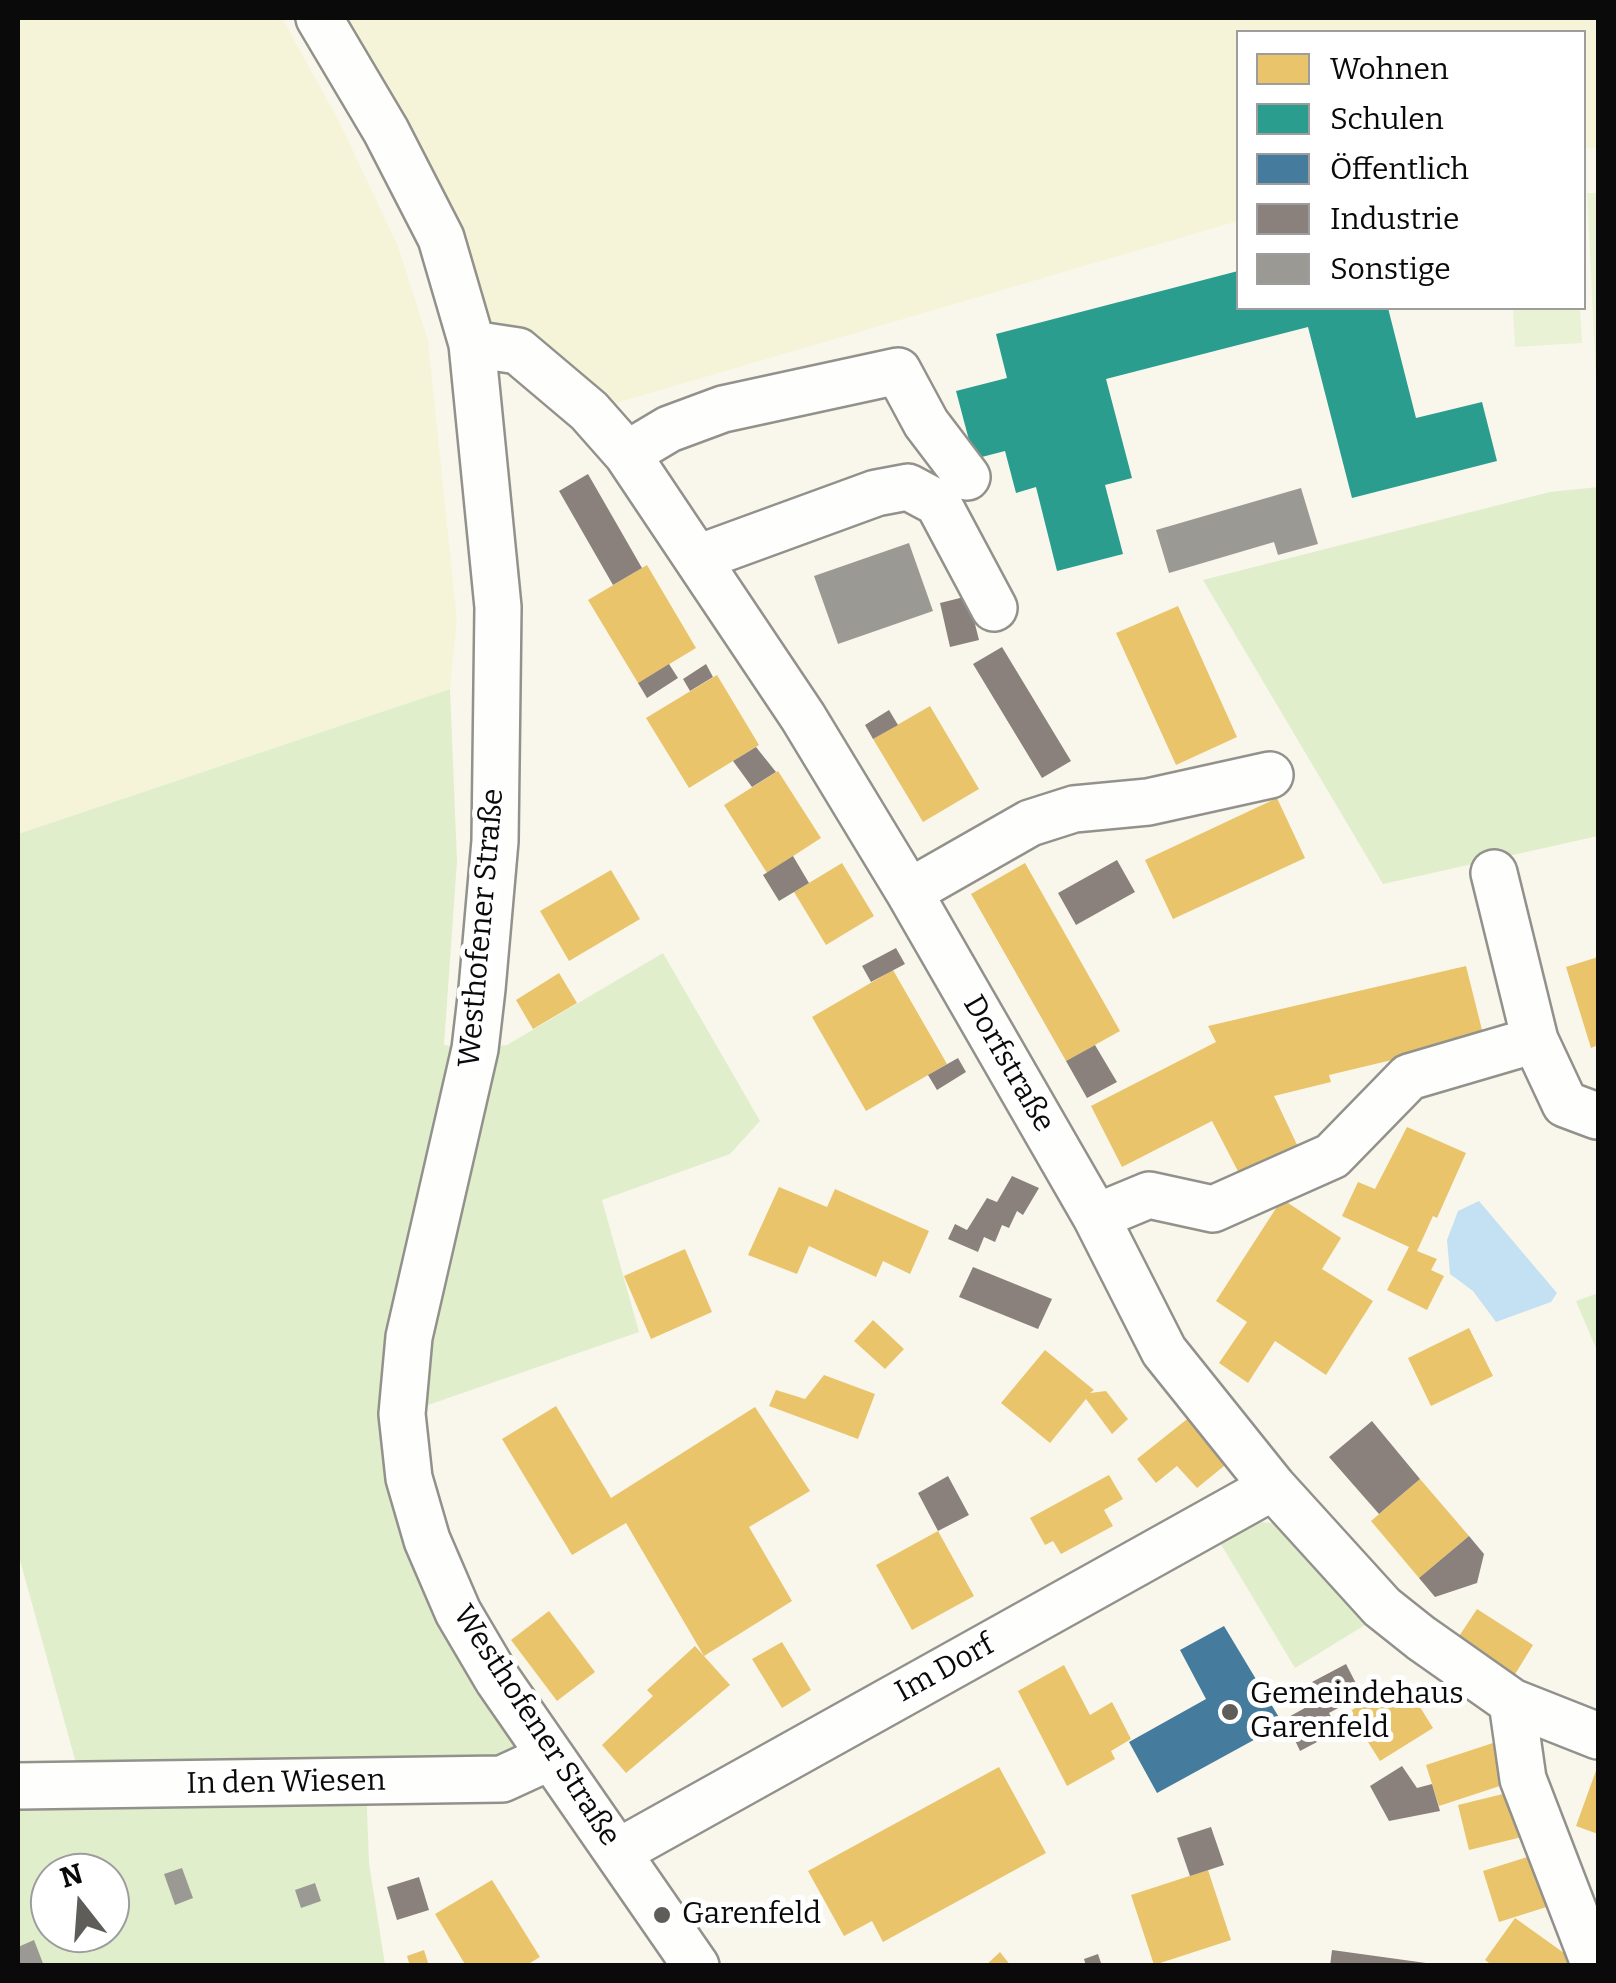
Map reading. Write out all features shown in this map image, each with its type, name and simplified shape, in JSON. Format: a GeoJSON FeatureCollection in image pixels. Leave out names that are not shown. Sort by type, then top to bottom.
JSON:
{"type":"FeatureCollection","features":[{"type":"Feature","properties":{"kind":"street","name":"Westhofener Straße"},"geometry":{"type":"LineString","coordinates":[[319,18],[386,131],[441,238],[472,344],[498,607],[495,841],[475,1049],[409,1337],[402,1414],[409,1478],[427,1540],[458,1612],[550,1756],[696,1966]]}},
{"type":"Feature","properties":{"kind":"street","name":"Dorfstraße"},"geometry":{"type":"LineString","coordinates":[[472,344],[518,351],[590,410],[627,454],[803,717],[909,892],[1096,1217],[1164,1351],[1273,1487],[1382,1608],[1512,1702],[1598,1736]]}},
{"type":"Feature","properties":{"kind":"street"},"geometry":{"type":"LineString","coordinates":[[627,454],[668,428],[723,409],[898,371],[926,423],[967,477]]}},
{"type":"Feature","properties":{"kind":"street"},"geometry":{"type":"LineString","coordinates":[[698,558],[876,493],[908,487],[924,492],[938,503],[994,608]]}},
{"type":"Feature","properties":{"kind":"street"},"geometry":{"type":"LineString","coordinates":[[909,892],[1030,822],[1074,808],[1148,802],[1270,775]]}},
{"type":"Feature","properties":{"kind":"street"},"geometry":{"type":"LineString","coordinates":[[1494,874],[1535,1040],[1565,1104],[1596,1116]]}},
{"type":"Feature","properties":{"kind":"street"},"geometry":{"type":"LineString","coordinates":[[1096,1217],[1149,1195],[1212,1210],[1332,1156],[1409,1077],[1535,1040]]}},
{"type":"Feature","properties":{"kind":"street","name":"Im Dorf"},"geometry":{"type":"LineString","coordinates":[[618,1852],[1273,1487]]}},
{"type":"Feature","properties":{"kind":"street"},"geometry":{"type":"LineString","coordinates":[[1512,1702],[1524,1780],[1594,1966]]}},
{"type":"Feature","properties":{"kind":"street","name":"In den Wiesen"},"geometry":{"type":"LineString","coordinates":[[18,1786],[502,1779],[550,1756]]}},
{"type":"Feature","properties":{"kind":"shaded area"},"geometry":{"type":"Polygon","coordinates":[[[18,18],[282,18],[339,121],[398,246],[428,340],[457,620],[450,689],[18,834],[18,18]]]}},
{"type":"Feature","properties":{"kind":"shaded area"},"geometry":{"type":"Polygon","coordinates":[[[319,18],[1598,18],[1598,148],[1586,148],[1586,30],[1236,30],[1236,222],[589,411],[472,344],[319,18]]]}},
{"type":"Feature","properties":{"kind":"green space"},"geometry":{"type":"Polygon","coordinates":[[[1587,193],[1598,193],[1598,422],[1587,193]]]}},
{"type":"Feature","properties":{"kind":"green space"},"geometry":{"type":"Polygon","coordinates":[[[1513,310],[1580,310],[1582,343],[1515,347],[1513,310]]]}},
{"type":"Feature","properties":{"kind":"green space"},"geometry":{"type":"Polygon","coordinates":[[[1598,487],[1598,836],[1383,884],[1203,580],[1550,492],[1598,487]]]}},
{"type":"Feature","properties":{"kind":"green space"},"geometry":{"type":"Polygon","coordinates":[[[450,689],[457,861],[444,1045],[475,1049],[507,1045],[663,953],[760,1121],[730,1154],[602,1200],[639,1332],[402,1414],[409,1478],[550,1757],[366,1782],[369,1863],[385,1965],[18,1965],[18,1786],[82,1785],[18,1553],[18,834],[450,689]]]}},
{"type":"Feature","properties":{"kind":"green space"},"geometry":{"type":"Polygon","coordinates":[[[1598,1293],[1598,1353],[1576,1301],[1598,1293]]]}},
{"type":"Feature","properties":{"kind":"green space"},"geometry":{"type":"Polygon","coordinates":[[[1247,1521],[1284,1524],[1370,1622],[1295,1668],[1219,1541],[1247,1521]]]}},
{"type":"Feature","properties":{"kind":"water"},"geometry":{"type":"Polygon","coordinates":[[[1479,1201],[1557,1293],[1551,1302],[1496,1322],[1473,1291],[1450,1274],[1447,1240],[1458,1211],[1479,1201]]]}},
{"type":"Feature","properties":{"kind":"building: Wohnen"},"geometry":{"type":"Polygon","coordinates":[[[647,565],[696,648],[638,683],[588,600],[647,565]]]}},
{"type":"Feature","properties":{"kind":"building: Wohnen"},"geometry":{"type":"Polygon","coordinates":[[[1178,606],[1237,737],[1176,765],[1116,633],[1178,606]]]}},
{"type":"Feature","properties":{"kind":"building: Wohnen"},"geometry":{"type":"Polygon","coordinates":[[[717,675],[759,745],[689,788],[646,718],[717,675]]]}},
{"type":"Feature","properties":{"kind":"building: Wohnen"},"geometry":{"type":"Polygon","coordinates":[[[930,706],[979,789],[923,822],[873,739],[930,706]]]}},
{"type":"Feature","properties":{"kind":"building: Wohnen"},"geometry":{"type":"Polygon","coordinates":[[[778,771],[821,838],[767,873],[724,805],[778,771]]]}},
{"type":"Feature","properties":{"kind":"building: Wohnen"},"geometry":{"type":"Polygon","coordinates":[[[1277,798],[1305,858],[1173,919],[1145,860],[1277,798]]]}},
{"type":"Feature","properties":{"kind":"building: Wohnen"},"geometry":{"type":"Polygon","coordinates":[[[842,863],[874,916],[826,945],[794,892],[842,863]]]}},
{"type":"Feature","properties":{"kind":"building: Wohnen"},"geometry":{"type":"Polygon","coordinates":[[[1025,863],[1120,1031],[1066,1061],[971,894],[1025,863]]]}},
{"type":"Feature","properties":{"kind":"building: Wohnen"},"geometry":{"type":"Polygon","coordinates":[[[611,870],[640,919],[569,961],[540,911],[611,870]]]}},
{"type":"Feature","properties":{"kind":"building: Wohnen"},"geometry":{"type":"Polygon","coordinates":[[[1598,957],[1598,1045],[1591,1048],[1566,967],[1598,957]]]}},
{"type":"Feature","properties":{"kind":"building: Wohnen"},"geometry":{"type":"Polygon","coordinates":[[[1466,966],[1484,1038],[1329,1075],[1331,1082],[1274,1096],[1299,1149],[1242,1179],[1212,1121],[1122,1167],[1091,1106],[1216,1042],[1208,1026],[1466,966]]]}},
{"type":"Feature","properties":{"kind":"building: Wohnen"},"geometry":{"type":"Polygon","coordinates":[[[893,970],[947,1064],[866,1111],[812,1017],[893,970]]]}},
{"type":"Feature","properties":{"kind":"building: Wohnen"},"geometry":{"type":"Polygon","coordinates":[[[559,973],[577,1003],[533,1029],[516,1000],[559,973]]]}},
{"type":"Feature","properties":{"kind":"building: Wohnen"},"geometry":{"type":"Polygon","coordinates":[[[1407,1127],[1466,1153],[1437,1218],[1433,1216],[1417,1251],[1437,1259],[1431,1270],[1444,1276],[1427,1310],[1387,1290],[1409,1247],[1342,1216],[1358,1182],[1375,1189],[1407,1127]]]}},
{"type":"Feature","properties":{"kind":"building: Wohnen"},"geometry":{"type":"Polygon","coordinates":[[[779,1187],[827,1207],[835,1189],[929,1231],[910,1274],[883,1261],[876,1277],[809,1246],[797,1274],[748,1255],[779,1187]]]}},
{"type":"Feature","properties":{"kind":"building: Wohnen"},"geometry":{"type":"Polygon","coordinates":[[[1282,1199],[1341,1238],[1322,1269],[1373,1301],[1326,1375],[1275,1341],[1248,1383],[1219,1363],[1247,1322],[1216,1301],[1282,1199]]]}},
{"type":"Feature","properties":{"kind":"building: Wohnen"},"geometry":{"type":"Polygon","coordinates":[[[685,1249],[712,1312],[651,1339],[624,1276],[685,1249]]]}},
{"type":"Feature","properties":{"kind":"building: Wohnen"},"geometry":{"type":"Polygon","coordinates":[[[873,1320],[904,1349],[885,1369],[854,1341],[873,1320]]]}},
{"type":"Feature","properties":{"kind":"building: Wohnen"},"geometry":{"type":"Polygon","coordinates":[[[1469,1328],[1493,1376],[1431,1406],[1408,1358],[1469,1328]]]}},
{"type":"Feature","properties":{"kind":"building: Wohnen"},"geometry":{"type":"Polygon","coordinates":[[[1045,1350],[1094,1390],[1090,1393],[1106,1391],[1128,1419],[1112,1434],[1086,1399],[1050,1443],[1001,1403],[1045,1350]]]}},
{"type":"Feature","properties":{"kind":"building: Wohnen"},"geometry":{"type":"Polygon","coordinates":[[[824,1375],[875,1394],[858,1439],[769,1406],[776,1390],[805,1399],[824,1375]]]}},
{"type":"Feature","properties":{"kind":"building: Wohnen"},"geometry":{"type":"Polygon","coordinates":[[[556,1406],[611,1498],[755,1407],[810,1491],[749,1527],[792,1601],[704,1656],[626,1523],[572,1555],[502,1439],[556,1406]]]}},
{"type":"Feature","properties":{"kind":"building: Wohnen"},"geometry":{"type":"Polygon","coordinates":[[[1191,1416],[1229,1462],[1197,1488],[1177,1466],[1156,1483],[1137,1459],[1191,1416]]]}},
{"type":"Feature","properties":{"kind":"building: Wohnen"},"geometry":{"type":"Polygon","coordinates":[[[1109,1475],[1123,1499],[1104,1510],[1113,1526],[1061,1554],[1053,1541],[1045,1545],[1030,1518],[1109,1475]]]}},
{"type":"Feature","properties":{"kind":"building: Wohnen"},"geometry":{"type":"Polygon","coordinates":[[[1420,1479],[1469,1536],[1419,1578],[1371,1521],[1420,1479]]]}},
{"type":"Feature","properties":{"kind":"building: Wohnen"},"geometry":{"type":"Polygon","coordinates":[[[938,1531],[974,1596],[912,1630],[876,1565],[938,1531]]]}},
{"type":"Feature","properties":{"kind":"building: Wohnen"},"geometry":{"type":"Polygon","coordinates":[[[1477,1609],[1533,1645],[1509,1684],[1452,1647],[1477,1609]]]}},
{"type":"Feature","properties":{"kind":"building: Wohnen"},"geometry":{"type":"Polygon","coordinates":[[[549,1611],[595,1672],[557,1701],[511,1640],[549,1611]]]}},
{"type":"Feature","properties":{"kind":"building: Wohnen"},"geometry":{"type":"Polygon","coordinates":[[[782,1642],[811,1690],[782,1708],[752,1659],[782,1642]]]}},
{"type":"Feature","properties":{"kind":"building: Wohnen"},"geometry":{"type":"Polygon","coordinates":[[[695,1646],[730,1685],[626,1773],[602,1745],[653,1696],[647,1690],[695,1646]]]}},
{"type":"Feature","properties":{"kind":"building: Wohnen"},"geometry":{"type":"Polygon","coordinates":[[[1064,1665],[1090,1715],[1112,1702],[1131,1739],[1111,1751],[1115,1759],[1067,1786],[1018,1691],[1064,1665]]]}},
{"type":"Feature","properties":{"kind":"building: Wohnen"},"geometry":{"type":"Polygon","coordinates":[[[1402,1678],[1433,1728],[1380,1761],[1349,1712],[1402,1678]]]}},
{"type":"Feature","properties":{"kind":"building: Wohnen"},"geometry":{"type":"Polygon","coordinates":[[[1499,1741],[1512,1782],[1439,1806],[1426,1765],[1499,1741]]]}},
{"type":"Feature","properties":{"kind":"building: Wohnen"},"geometry":{"type":"Polygon","coordinates":[[[1598,1765],[1598,1834],[1576,1826],[1598,1765]]]}},
{"type":"Feature","properties":{"kind":"building: Wohnen"},"geometry":{"type":"Polygon","coordinates":[[[999,1767],[1046,1853],[883,1942],[872,1921],[844,1936],[808,1871],[999,1767]]]}},
{"type":"Feature","properties":{"kind":"building: Wohnen"},"geometry":{"type":"Polygon","coordinates":[[[1515,1791],[1526,1836],[1469,1850],[1458,1805],[1515,1791]]]}},
{"type":"Feature","properties":{"kind":"building: Wohnen"},"geometry":{"type":"Polygon","coordinates":[[[1540,1853],[1556,1904],[1499,1922],[1483,1871],[1540,1853]]]}},
{"type":"Feature","properties":{"kind":"building: Wohnen"},"geometry":{"type":"Polygon","coordinates":[[[1208,1870],[1231,1940],[1154,1965],[1131,1895],[1208,1870]]]}},
{"type":"Feature","properties":{"kind":"building: Wohnen"},"geometry":{"type":"Polygon","coordinates":[[[492,1880],[540,1957],[525,1966],[466,1966],[435,1914],[492,1880]]]}},
{"type":"Feature","properties":{"kind":"building: Wohnen"},"geometry":{"type":"Polygon","coordinates":[[[1515,1918],[1578,1963],[1576,1966],[1493,1966],[1485,1960],[1515,1918]]]}},
{"type":"Feature","properties":{"kind":"building: Wohnen"},"geometry":{"type":"Polygon","coordinates":[[[424,1950],[429,1966],[410,1966],[407,1956],[424,1950]]]}},
{"type":"Feature","properties":{"kind":"building: Wohnen"},"geometry":{"type":"Polygon","coordinates":[[[1000,1952],[1011,1966],[985,1966],[1000,1952]]]}},
{"type":"Feature","properties":{"kind":"building: Schulen"},"geometry":{"type":"Polygon","coordinates":[[[1236,272],[1236,310],[1389,310],[1416,418],[1482,402],[1497,461],[1352,498],[1308,327],[1106,379],[1132,478],[1105,485],[1123,554],[1057,571],[1036,487],[1016,493],[1005,451],[974,459],[956,391],[1007,378],[996,334],[1236,272]]]}},
{"type":"Feature","properties":{"kind":"building: Öffentlich","name":"Gemeindehaus Garenfeld"},"geometry":{"type":"Polygon","coordinates":[[[1224,1626],[1283,1724],[1157,1793],[1129,1742],[1206,1699],[1180,1650],[1224,1626]]]}},
{"type":"Feature","properties":{"kind":"building: Industrie"},"geometry":{"type":"Polygon","coordinates":[[[588,474],[642,568],[613,585],[559,491],[588,474]]]}},
{"type":"Feature","properties":{"kind":"building: Industrie"},"geometry":{"type":"Polygon","coordinates":[[[968,596],[979,640],[950,647],[940,603],[968,596]]]}},
{"type":"Feature","properties":{"kind":"building: Industrie"},"geometry":{"type":"Polygon","coordinates":[[[1002,647],[1071,761],[1042,778],[973,664],[1002,647]]]}},
{"type":"Feature","properties":{"kind":"building: Industrie"},"geometry":{"type":"Polygon","coordinates":[[[669,664],[678,678],[647,698],[638,683],[669,664]]]}},
{"type":"Feature","properties":{"kind":"building: Industrie"},"geometry":{"type":"Polygon","coordinates":[[[706,664],[713,677],[690,691],[683,679],[706,664]]]}},
{"type":"Feature","properties":{"kind":"building: Industrie"},"geometry":{"type":"Polygon","coordinates":[[[889,710],[898,725],[873,739],[865,725],[889,710]]]}},
{"type":"Feature","properties":{"kind":"building: Industrie"},"geometry":{"type":"Polygon","coordinates":[[[756,747],[776,772],[752,787],[733,761],[756,747]]]}},
{"type":"Feature","properties":{"kind":"building: Industrie"},"geometry":{"type":"Polygon","coordinates":[[[793,856],[809,883],[779,901],[763,875],[793,856]]]}},
{"type":"Feature","properties":{"kind":"building: Industrie"},"geometry":{"type":"Polygon","coordinates":[[[1117,860],[1135,892],[1076,925],[1058,893],[1117,860]]]}},
{"type":"Feature","properties":{"kind":"building: Industrie"},"geometry":{"type":"Polygon","coordinates":[[[896,948],[905,964],[871,982],[862,966],[896,948]]]}},
{"type":"Feature","properties":{"kind":"building: Industrie"},"geometry":{"type":"Polygon","coordinates":[[[1095,1045],[1117,1082],[1087,1098],[1066,1061],[1095,1045]]]}},
{"type":"Feature","properties":{"kind":"building: Industrie"},"geometry":{"type":"Polygon","coordinates":[[[958,1058],[966,1072],[937,1090],[928,1075],[958,1058]]]}},
{"type":"Feature","properties":{"kind":"building: Industrie"},"geometry":{"type":"Polygon","coordinates":[[[1012,1176],[1039,1188],[1023,1215],[1017,1211],[1009,1228],[1002,1225],[995,1242],[984,1237],[978,1252],[948,1239],[955,1224],[967,1230],[987,1198],[997,1202],[1012,1176]]]}},
{"type":"Feature","properties":{"kind":"building: Industrie"},"geometry":{"type":"Polygon","coordinates":[[[973,1267],[1052,1299],[1038,1329],[959,1297],[973,1267]]]}},
{"type":"Feature","properties":{"kind":"building: Industrie"},"geometry":{"type":"Polygon","coordinates":[[[1372,1421],[1420,1479],[1379,1514],[1329,1457],[1372,1421]]]}},
{"type":"Feature","properties":{"kind":"building: Industrie"},"geometry":{"type":"Polygon","coordinates":[[[948,1476],[969,1515],[938,1531],[918,1493],[948,1476]]]}},
{"type":"Feature","properties":{"kind":"building: Industrie"},"geometry":{"type":"Polygon","coordinates":[[[1469,1536],[1484,1554],[1477,1583],[1435,1597],[1419,1578],[1469,1536]]]}},
{"type":"Feature","properties":{"kind":"building: Industrie"},"geometry":{"type":"Polygon","coordinates":[[[1346,1664],[1362,1695],[1329,1713],[1338,1731],[1300,1751],[1285,1719],[1321,1699],[1312,1682],[1346,1664]]]}},
{"type":"Feature","properties":{"kind":"building: Industrie"},"geometry":{"type":"Polygon","coordinates":[[[1402,1766],[1417,1788],[1432,1784],[1440,1811],[1389,1821],[1370,1786],[1402,1766]]]}},
{"type":"Feature","properties":{"kind":"building: Industrie"},"geometry":{"type":"Polygon","coordinates":[[[1211,1827],[1224,1865],[1190,1876],[1177,1838],[1211,1827]]]}},
{"type":"Feature","properties":{"kind":"building: Industrie"},"geometry":{"type":"Polygon","coordinates":[[[419,1877],[429,1910],[397,1920],[387,1887],[419,1877]]]}},
{"type":"Feature","properties":{"kind":"building: Industrie"},"geometry":{"type":"Polygon","coordinates":[[[1332,1950],[1426,1963],[1426,1966],[1330,1966],[1332,1950]]]}},
{"type":"Feature","properties":{"kind":"building: Industrie"},"geometry":{"type":"Polygon","coordinates":[[[1098,1954],[1102,1966],[1086,1966],[1084,1959],[1098,1954]]]}},
{"type":"Feature","properties":{"kind":"building: Sonstige"},"geometry":{"type":"Polygon","coordinates":[[[1301,488],[1318,544],[1278,555],[1274,542],[1169,573],[1156,530],[1301,488]]]}},
{"type":"Feature","properties":{"kind":"building: Sonstige"},"geometry":{"type":"Polygon","coordinates":[[[909,543],[933,611],[838,644],[814,576],[909,543]]]}},
{"type":"Feature","properties":{"kind":"building: Sonstige"},"geometry":{"type":"Polygon","coordinates":[[[182,1868],[193,1898],[175,1905],[164,1874],[182,1868]]]}},
{"type":"Feature","properties":{"kind":"building: Sonstige"},"geometry":{"type":"Polygon","coordinates":[[[315,1883],[321,1901],[301,1908],[295,1890],[315,1883]]]}},
{"type":"Feature","properties":{"kind":"building: Sonstige"},"geometry":{"type":"Polygon","coordinates":[[[30,1942],[30,1953],[39,1953],[44,1966],[18,1966],[18,1947],[30,1942]]]}},
{"type":"Feature","properties":{"kind":"place","name":"Gemeindehaus Garenfeld"},"geometry":{"type":"Point","coordinates":[1230,1712]}},
{"type":"Feature","properties":{"kind":"place","name":"Garenfeld"},"geometry":{"type":"Point","coordinates":[662,1915]}}]}
